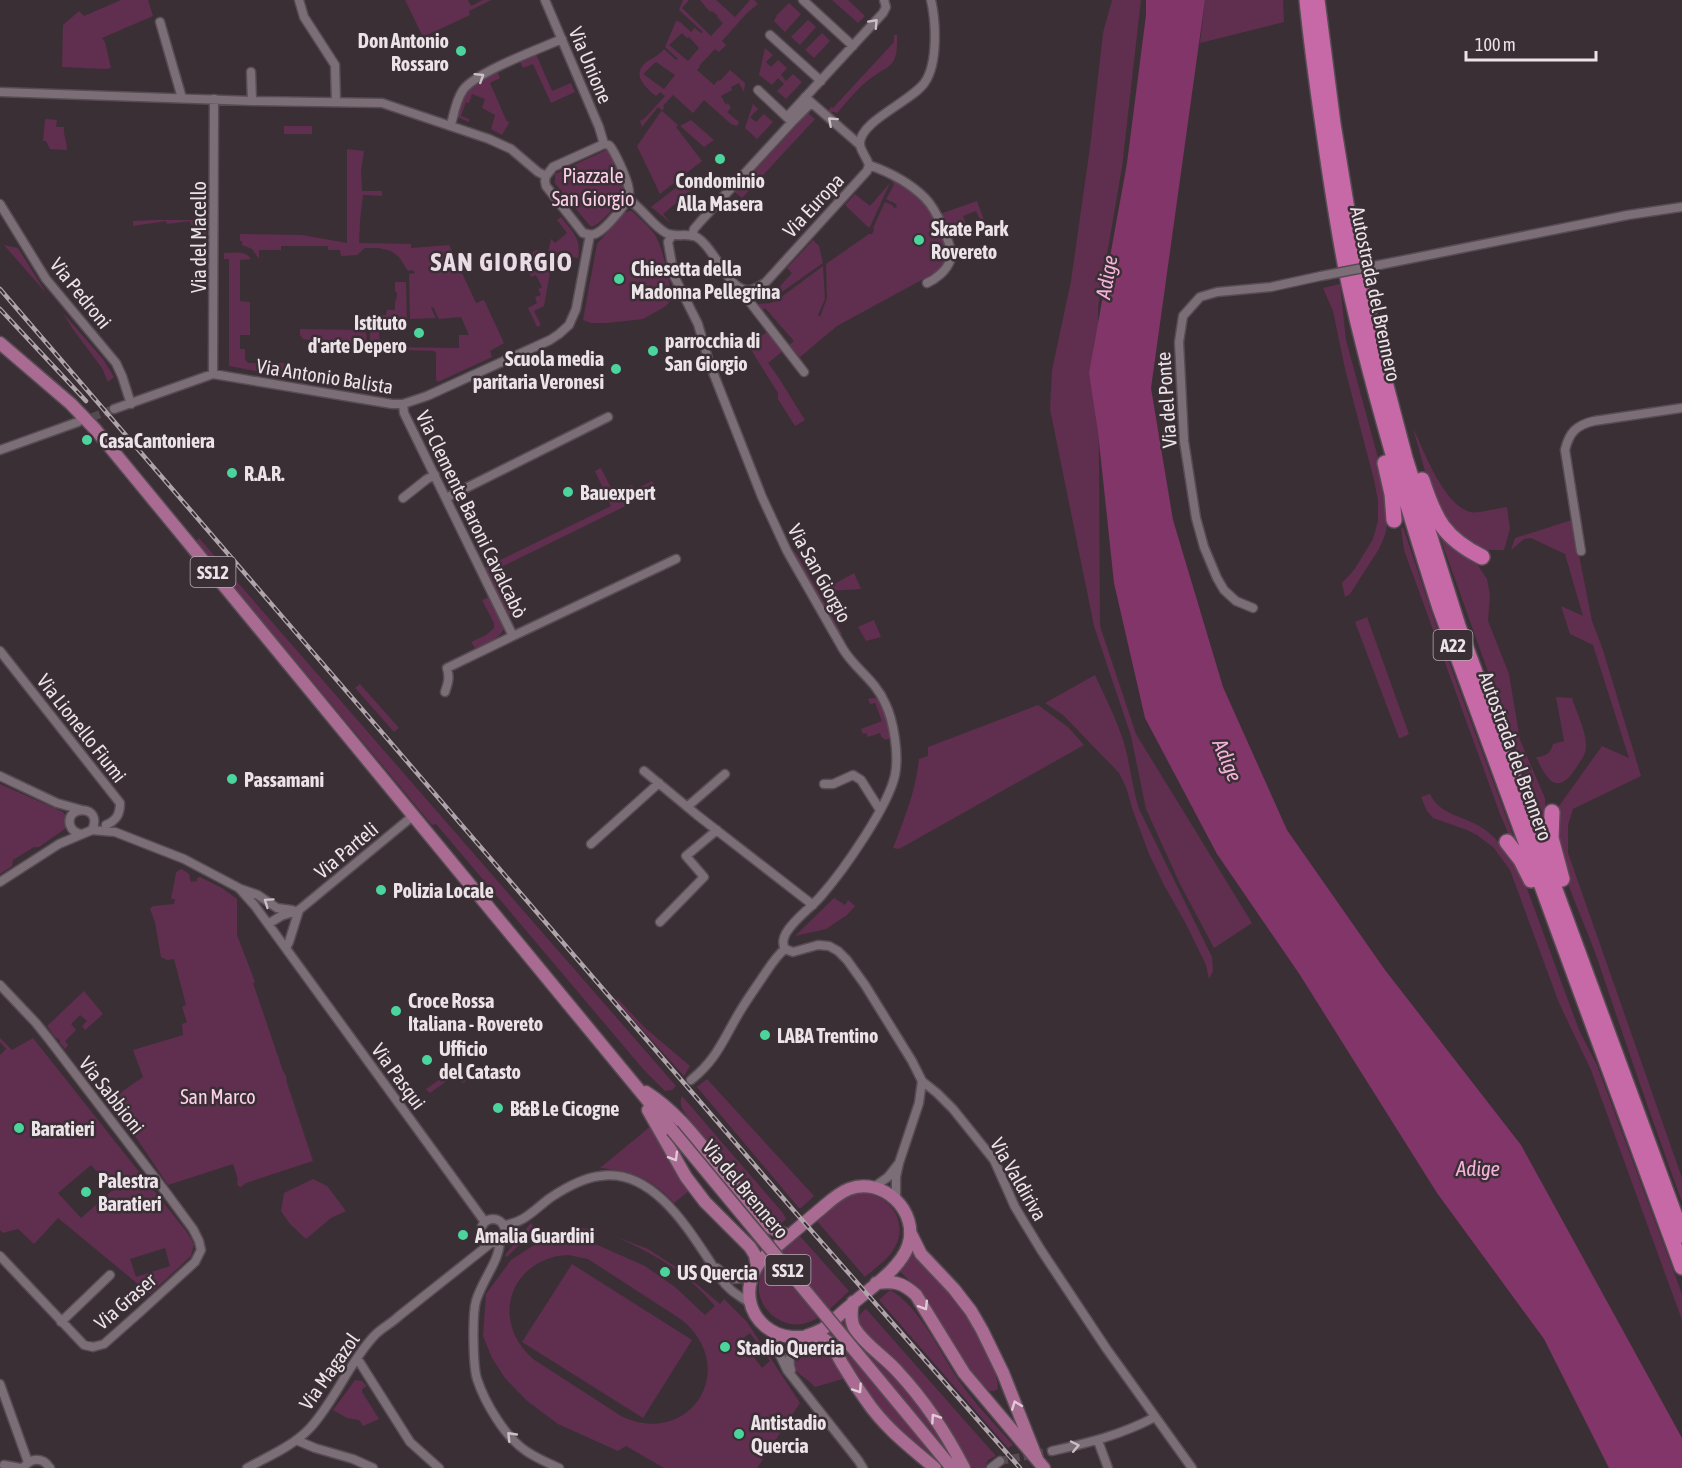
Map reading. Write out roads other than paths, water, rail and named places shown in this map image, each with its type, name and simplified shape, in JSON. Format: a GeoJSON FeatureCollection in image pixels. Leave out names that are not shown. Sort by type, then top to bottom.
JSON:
{"type":"FeatureCollection","features":[{"type":"Feature","properties":{"kind":"highway","name":"Autostrada del Brennero"},"geometry":{"type":"LineString","coordinates":[[1306,0],[1314,72],[1336,214],[1352,294],[1378,404],[1411,518],[1440,608],[1682,1267]]}},
{"type":"Feature","properties":{"kind":"highway","name":"Autostrada del Brennero"},"geometry":{"type":"LineString","coordinates":[[1317,0],[1333,124],[1350,228],[1376,348],[1420,510],[1458,626],[1682,1235]]}},
{"type":"Feature","properties":{"kind":"highway"},"geometry":{"type":"LineString","coordinates":[[1378,404],[1378,438],[1389,476],[1394,520]]}},
{"type":"Feature","properties":{"kind":"highway"},"geometry":{"type":"LineString","coordinates":[[1398,430],[1410,449],[1430,506],[1440,524],[1462,547],[1482,557]]}},
{"type":"Feature","properties":{"kind":"highway"},"geometry":{"type":"LineString","coordinates":[[1552,812],[1553,849],[1576,919],[1586,972]]}},
{"type":"Feature","properties":{"kind":"highway"},"geometry":{"type":"LineString","coordinates":[[1507,842],[1526,868],[1550,930],[1557,945],[1569,961]]}},
{"type":"Feature","properties":{"kind":"main road","name":"SS12"},"geometry":{"type":"LineString","coordinates":[[0,343],[71,404],[95,429],[637,1087]]}},
{"type":"Feature","properties":{"kind":"main road","name":"Via del Brennero"},"geometry":{"type":"LineString","coordinates":[[637,1087],[952,1468]]}},
{"type":"Feature","properties":{"kind":"main road"},"geometry":{"type":"LineString","coordinates":[[637,1087],[657,1099],[684,1124],[771,1228],[789,1236]]}},
{"type":"Feature","properties":{"kind":"main road"},"geometry":{"type":"LineString","coordinates":[[637,1087],[686,1177],[705,1202],[750,1247],[755,1255],[749,1293],[750,1303],[758,1319],[772,1332],[783,1336],[818,1337],[830,1343],[855,1386],[878,1416],[895,1434],[935,1468]]}},
{"type":"Feature","properties":{"kind":"main road"},"geometry":{"type":"LineString","coordinates":[[754,1270],[763,1258],[842,1192],[859,1186],[874,1187],[890,1194],[896,1200],[906,1215],[909,1230],[907,1247],[902,1256],[876,1283],[823,1328],[806,1336]]}},
{"type":"Feature","properties":{"kind":"main road"},"geometry":{"type":"LineString","coordinates":[[909,1230],[921,1254],[954,1289],[982,1330],[1004,1373],[1041,1464]]}},
{"type":"Feature","properties":{"kind":"main road"},"geometry":{"type":"LineString","coordinates":[[876,1283],[897,1282],[907,1286],[916,1295],[964,1373],[1041,1464]]}},
{"type":"Feature","properties":{"kind":"main road"},"geometry":{"type":"LineString","coordinates":[[853,1302],[851,1315],[854,1327],[920,1397],[964,1468]]}},
{"type":"Feature","properties":{"kind":"street"},"geometry":{"type":"LineString","coordinates":[[299,0],[304,17],[335,65],[336,102]]}},
{"type":"Feature","properties":{"kind":"street","name":"Via Unione"},"geometry":{"type":"LineString","coordinates":[[545,0],[599,127],[604,144]]}},
{"type":"Feature","properties":{"kind":"street"},"geometry":{"type":"LineString","coordinates":[[803,0],[853,46]]}},
{"type":"Feature","properties":{"kind":"street"},"geometry":{"type":"LineString","coordinates":[[860,146],[862,135],[867,128],[918,90],[926,80],[932,64],[934,49],[931,0]]}},
{"type":"Feature","properties":{"kind":"street"},"geometry":{"type":"LineString","coordinates":[[692,236],[695,227],[808,100],[821,81],[883,14],[885,4]]}},
{"type":"Feature","properties":{"kind":"street"},"geometry":{"type":"LineString","coordinates":[[160,22],[182,98]]}},
{"type":"Feature","properties":{"kind":"street"},"geometry":{"type":"LineString","coordinates":[[770,35],[821,81]]}},
{"type":"Feature","properties":{"kind":"street"},"geometry":{"type":"LineString","coordinates":[[451,125],[457,103],[464,89],[478,76],[562,39]]}},
{"type":"Feature","properties":{"kind":"street"},"geometry":{"type":"LineString","coordinates":[[251,72],[252,101]]}},
{"type":"Feature","properties":{"kind":"street"},"geometry":{"type":"LineString","coordinates":[[758,90],[789,122]]}},
{"type":"Feature","properties":{"kind":"street"},"geometry":{"type":"LineString","coordinates":[[0,92],[389,104],[505,146],[546,176]]}},
{"type":"Feature","properties":{"kind":"street","name":"Via del Macello"},"geometry":{"type":"LineString","coordinates":[[213,374],[214,99]]}},
{"type":"Feature","properties":{"kind":"street","name":"Via Europa"},"geometry":{"type":"LineString","coordinates":[[808,100],[860,146],[869,165],[884,171],[915,190],[926,199],[939,219],[951,254],[950,261],[942,273],[927,284]]}},
{"type":"Feature","properties":{"kind":"street"},"geometry":{"type":"LineString","coordinates":[[604,144],[612,148],[630,192],[622,209],[600,231],[590,235],[583,233],[550,192],[544,181],[553,167],[604,144]]}},
{"type":"Feature","properties":{"kind":"street","name":"Via Europa"},"geometry":{"type":"LineString","coordinates":[[750,290],[765,283],[867,171],[869,165]]}},
{"type":"Feature","properties":{"kind":"street"},"geometry":{"type":"LineString","coordinates":[[628,199],[666,233],[696,237],[708,246],[732,283],[739,288],[750,290],[749,301],[804,372]]}},
{"type":"Feature","properties":{"kind":"street","name":"Via Pedroni"},"geometry":{"type":"LineString","coordinates":[[0,204],[46,279],[116,363],[131,404]]}},
{"type":"Feature","properties":{"kind":"street","name":"Via del Ponte"},"geometry":{"type":"LineString","coordinates":[[1253,608],[1236,601],[1224,590],[1204,547],[1196,518],[1184,441],[1179,342],[1183,316],[1200,297],[1217,292],[1271,287],[1628,215],[1682,207]]}},
{"type":"Feature","properties":{"kind":"street","name":"Via San Giorgio"},"geometry":{"type":"LineString","coordinates":[[672,234],[668,242],[674,276],[698,324],[709,363],[762,497],[787,551],[846,654],[878,689],[885,703],[896,750],[893,782],[880,810],[823,894],[785,934],[783,943],[785,950],[779,954],[740,1012],[722,1047],[710,1063],[691,1080]]}},
{"type":"Feature","properties":{"kind":"street","name":"Via Antonio Balista"},"geometry":{"type":"LineString","coordinates":[[114,409],[213,374],[382,403],[403,404],[427,396],[550,340],[564,330],[573,318],[576,309],[590,235]]}},
{"type":"Feature","properties":{"kind":"street","name":"Via Clemente Baroni Cavalcabò"},"geometry":{"type":"LineString","coordinates":[[403,404],[404,413],[513,636],[447,668],[449,681],[444,692]]}},
{"type":"Feature","properties":{"kind":"street"},"geometry":{"type":"LineString","coordinates":[[1581,551],[1565,450],[1572,431],[1584,423],[1682,408]]}},
{"type":"Feature","properties":{"kind":"street"},"geometry":{"type":"LineString","coordinates":[[446,498],[608,417]]}},
{"type":"Feature","properties":{"kind":"street"},"geometry":{"type":"LineString","coordinates":[[0,450],[78,422]]}},
{"type":"Feature","properties":{"kind":"street"},"geometry":{"type":"LineString","coordinates":[[403,498],[427,478],[435,475]]}},
{"type":"Feature","properties":{"kind":"street"},"geometry":{"type":"LineString","coordinates":[[513,636],[676,559]]}},
{"type":"Feature","properties":{"kind":"street","name":"Via Lionello Fiumi"},"geometry":{"type":"LineString","coordinates":[[0,651],[120,803],[120,813],[113,822],[106,825]]}},
{"type":"Feature","properties":{"kind":"street"},"geometry":{"type":"LineString","coordinates":[[644,771],[813,905]]}},
{"type":"Feature","properties":{"kind":"street"},"geometry":{"type":"LineString","coordinates":[[687,807],[725,774]]}},
{"type":"Feature","properties":{"kind":"street"},"geometry":{"type":"LineString","coordinates":[[824,784],[833,784],[853,775],[861,780],[880,810]]}},
{"type":"Feature","properties":{"kind":"street"},"geometry":{"type":"LineString","coordinates":[[0,776],[57,803],[86,810],[115,832]]}},
{"type":"Feature","properties":{"kind":"street"},"geometry":{"type":"LineString","coordinates":[[591,844],[659,783]]}},
{"type":"Feature","properties":{"kind":"street"},"geometry":{"type":"LineString","coordinates":[[57,803],[74,831],[81,834]]}},
{"type":"Feature","properties":{"kind":"street"},"geometry":{"type":"LineString","coordinates":[[59,844],[75,812],[82,810]]}},
{"type":"Feature","properties":{"kind":"street"},"geometry":{"type":"LineString","coordinates":[[92,815],[94,823],[92,830]]}},
{"type":"Feature","properties":{"kind":"street","name":"Via Parteli"},"geometry":{"type":"LineString","coordinates":[[268,924],[280,916],[298,910],[414,815]]}},
{"type":"Feature","properties":{"kind":"street"},"geometry":{"type":"LineString","coordinates":[[0,882],[59,844],[81,834],[92,830],[115,832],[184,859],[239,888],[258,895],[277,908],[298,910],[286,948],[239,888]]}},
{"type":"Feature","properties":{"kind":"street"},"geometry":{"type":"LineString","coordinates":[[660,922],[704,877],[686,856],[717,830]]}},
{"type":"Feature","properties":{"kind":"street","name":"Via Valdiriva"},"geometry":{"type":"LineString","coordinates":[[785,950],[793,952],[818,945],[830,946],[838,951],[865,985],[922,1080],[953,1109],[994,1160],[1015,1207],[1041,1250],[1106,1348],[1192,1468]]}},
{"type":"Feature","properties":{"kind":"street","name":"Via Pasqui"},"geometry":{"type":"LineString","coordinates":[[286,948],[485,1222]]}},
{"type":"Feature","properties":{"kind":"street","name":"Via Sabbioni"},"geometry":{"type":"LineString","coordinates":[[0,985],[36,1023],[193,1229]]}},
{"type":"Feature","properties":{"kind":"street"},"geometry":{"type":"LineString","coordinates":[[896,1200],[899,1163],[919,1102],[922,1080]]}},
{"type":"Feature","properties":{"kind":"street"},"geometry":{"type":"LineString","coordinates":[[874,1187],[888,1177],[899,1163]]}},
{"type":"Feature","properties":{"kind":"street"},"geometry":{"type":"LineString","coordinates":[[503,1225],[514,1224],[550,1198],[579,1181],[599,1176],[627,1177],[644,1184],[660,1197],[674,1212],[728,1288],[750,1303]]}},
{"type":"Feature","properties":{"kind":"street"},"geometry":{"type":"LineString","coordinates":[[495,1242],[505,1233],[503,1225],[495,1219],[490,1219],[482,1226],[483,1237],[495,1242],[500,1248],[476,1301],[473,1335],[477,1377],[499,1424],[525,1451],[559,1468]]}},
{"type":"Feature","properties":{"kind":"street","name":"Via Graser"},"geometry":{"type":"LineString","coordinates":[[0,1256],[84,1345],[93,1347],[104,1344],[195,1262],[201,1250],[193,1229]]}},
{"type":"Feature","properties":{"kind":"street","name":"Via Magazol"},"geometry":{"type":"LineString","coordinates":[[247,1468],[296,1440],[309,1429],[322,1414],[357,1358],[374,1336],[495,1242]]}},
{"type":"Feature","properties":{"kind":"street"},"geometry":{"type":"LineString","coordinates":[[710,1262],[731,1278],[743,1278],[754,1270]]}},
{"type":"Feature","properties":{"kind":"street"},"geometry":{"type":"LineString","coordinates":[[62,1322],[110,1275]]}},
{"type":"Feature","properties":{"kind":"street"},"geometry":{"type":"LineString","coordinates":[[772,1332],[782,1361],[863,1468]]}},
{"type":"Feature","properties":{"kind":"street"},"geometry":{"type":"LineString","coordinates":[[793,1376],[789,1359],[792,1350],[806,1336]]}},
{"type":"Feature","properties":{"kind":"street"},"geometry":{"type":"LineString","coordinates":[[357,1358],[410,1442],[440,1468]]}},
{"type":"Feature","properties":{"kind":"street"},"geometry":{"type":"LineString","coordinates":[[0,1384],[27,1464]]}},
{"type":"Feature","properties":{"kind":"street"},"geometry":{"type":"LineString","coordinates":[[1052,1451],[1098,1441],[1155,1417]]}},
{"type":"Feature","properties":{"kind":"street"},"geometry":{"type":"LineString","coordinates":[[296,1440],[373,1468]]}},
{"type":"Feature","properties":{"kind":"street"},"geometry":{"type":"LineString","coordinates":[[1098,1441],[1108,1468]]}},
{"type":"Feature","properties":{"kind":"street"},"geometry":{"type":"LineString","coordinates":[[5,1465],[27,1464],[42,1460],[51,1467]]}},
{"type":"Feature","properties":{"kind":"street"},"geometry":{"type":"LineString","coordinates":[[991,1468],[1000,1461]]}},
{"type":"Feature","properties":{"kind":"water","name":"Adige"},"geometry":{"type":"Polygon","coordinates":[[[1146,0],[1205,0],[1151,388],[1173,520],[1223,687],[1287,830],[1385,970],[1521,1145],[1682,1438],[1682,1468],[1609,1468],[1544,1339],[1437,1193],[1300,975],[1217,854],[1145,718],[1114,583],[1098,432],[1089,373],[1127,163],[1146,0]]]}},
{"type":"Feature","properties":{"kind":"tunnel"},"geometry":{"type":"LineString","coordinates":[[81,421],[114,409]]}},
{"type":"Feature","properties":{"kind":"tunnel"},"geometry":{"type":"LineString","coordinates":[[1000,1461],[1052,1451]]}},
{"type":"Feature","properties":{"kind":"railway"},"geometry":{"type":"LineString","coordinates":[[0,289],[795,1212],[1020,1468]]}},
{"type":"Feature","properties":{"kind":"railway"},"geometry":{"type":"LineString","coordinates":[[0,309],[86,401]]}},
{"type":"Feature","properties":{"kind":"place","name":"Don Antonio Rossaro"},"geometry":{"type":"Point","coordinates":[461,51]}},
{"type":"Feature","properties":{"kind":"place","name":"Condominio Alla Masera"},"geometry":{"type":"Point","coordinates":[720,159]}},
{"type":"Feature","properties":{"kind":"place","name":"Skate Park Rovereto"},"geometry":{"type":"Point","coordinates":[919,240]}},
{"type":"Feature","properties":{"kind":"place","name":"Chiesetta della Madonna Pellegrina"},"geometry":{"type":"Point","coordinates":[619,279]}},
{"type":"Feature","properties":{"kind":"place","name":"Istituto d'arte Depero"},"geometry":{"type":"Point","coordinates":[419,333]}},
{"type":"Feature","properties":{"kind":"place","name":"parrocchia di San Giorgio"},"geometry":{"type":"Point","coordinates":[653,351]}},
{"type":"Feature","properties":{"kind":"place","name":"Scuola media paritaria Veronesi"},"geometry":{"type":"Point","coordinates":[616,369]}},
{"type":"Feature","properties":{"kind":"place","name":"CasaCantoniera"},"geometry":{"type":"Point","coordinates":[87,440]}},
{"type":"Feature","properties":{"kind":"place","name":"R.A.R."},"geometry":{"type":"Point","coordinates":[232,473]}},
{"type":"Feature","properties":{"kind":"place","name":"Bauexpert"},"geometry":{"type":"Point","coordinates":[568,492]}},
{"type":"Feature","properties":{"kind":"place","name":"Passamani"},"geometry":{"type":"Point","coordinates":[232,779]}},
{"type":"Feature","properties":{"kind":"place","name":"Polizia Locale"},"geometry":{"type":"Point","coordinates":[381,890]}},
{"type":"Feature","properties":{"kind":"place","name":"Croce Rossa Italiana - Rovereto"},"geometry":{"type":"Point","coordinates":[396,1011]}},
{"type":"Feature","properties":{"kind":"place","name":"LABA Trentino"},"geometry":{"type":"Point","coordinates":[765,1035]}},
{"type":"Feature","properties":{"kind":"place","name":"Ufficio del Catasto"},"geometry":{"type":"Point","coordinates":[427,1060]}},
{"type":"Feature","properties":{"kind":"place","name":"B&B Le Cicogne"},"geometry":{"type":"Point","coordinates":[498,1108]}},
{"type":"Feature","properties":{"kind":"place","name":"Baratieri"},"geometry":{"type":"Point","coordinates":[19,1128]}},
{"type":"Feature","properties":{"kind":"place","name":"Palestra Baratieri"},"geometry":{"type":"Point","coordinates":[86,1192]}},
{"type":"Feature","properties":{"kind":"place","name":"Amalia Guardini"},"geometry":{"type":"Point","coordinates":[463,1235]}},
{"type":"Feature","properties":{"kind":"place","name":"US Quercia"},"geometry":{"type":"Point","coordinates":[665,1272]}},
{"type":"Feature","properties":{"kind":"place","name":"Stadio Quercia"},"geometry":{"type":"Point","coordinates":[725,1347]}},
{"type":"Feature","properties":{"kind":"place","name":"Antistadio Quercia"},"geometry":{"type":"Point","coordinates":[739,1434]}},
{"type":"Feature","properties":{"kind":"district","name":"SAN GIORGIO"},"geometry":{"type":"Point","coordinates":[502,262]}},
{"type":"Feature","properties":{"kind":"park label","name":"Piazzale San Giorgio"},"geometry":{"type":"Point","coordinates":[593,186]}},
{"type":"Feature","properties":{"kind":"park label","name":"San Marco"},"geometry":{"type":"Point","coordinates":[218,1096]}}]}
